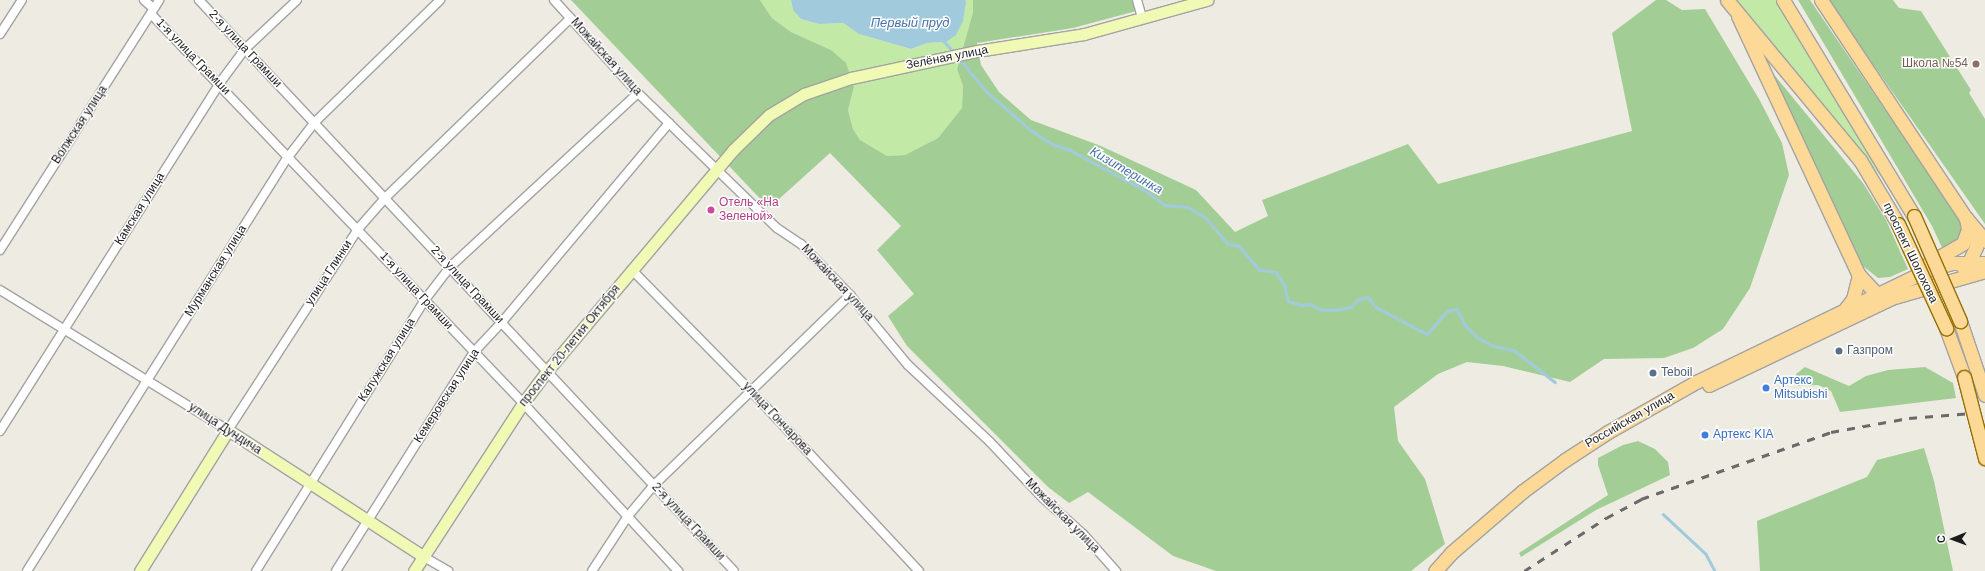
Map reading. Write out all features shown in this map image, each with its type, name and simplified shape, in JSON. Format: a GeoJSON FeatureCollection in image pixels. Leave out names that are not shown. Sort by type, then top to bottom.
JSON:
{"type":"FeatureCollection","features":[{"type":"Feature","properties":{"kind":"main road","name":"проспект Шолохова"},"geometry":{"type":"LineString","coordinates":[[1727,0],[1738,16],[1860,160],[1898,224],[1946,328],[1964,377],[1985,458]]}},
{"type":"Feature","properties":{"kind":"main road","name":"проспект Шолохова"},"geometry":{"type":"LineString","coordinates":[[1783,0],[1914,216],[1960,321],[1979,373],[1985,395]]}},
{"type":"Feature","properties":{"kind":"main road"},"geometry":{"type":"LineString","coordinates":[[1821,0],[1966,218],[1981,237],[1969,262],[1937,284]]}},
{"type":"Feature","properties":{"kind":"main road"},"geometry":{"type":"LineString","coordinates":[[1738,16],[1859,275],[1876,294],[1891,298]]}},
{"type":"Feature","properties":{"kind":"main road"},"geometry":{"type":"LineString","coordinates":[[1859,275],[1872,283],[1882,284],[1942,258],[1956,249],[1967,237],[1966,218]]}},
{"type":"Feature","properties":{"kind":"main road","name":"Российская улица"},"geometry":{"type":"LineString","coordinates":[[1435,571],[1452,553],[1523,490],[1608,432],[1696,382],[1930,269],[1969,262],[1985,263]]}},
{"type":"Feature","properties":{"kind":"main road","name":"Российская улица"},"geometry":{"type":"LineString","coordinates":[[1446,571],[1528,496],[1612,438],[1699,389],[1891,298],[1985,271]]}},
{"type":"Feature","properties":{"kind":"main road"},"geometry":{"type":"LineString","coordinates":[[1845,309],[1853,299],[1859,275]]}},
{"type":"Feature","properties":{"kind":"street"},"geometry":{"type":"LineString","coordinates":[[0,34],[22,0]]}},
{"type":"Feature","properties":{"kind":"street","name":"1-я улица Грамши"},"geometry":{"type":"LineString","coordinates":[[144,0],[152,11],[219,84],[358,229],[424,301],[523,403],[678,571]]}},
{"type":"Feature","properties":{"kind":"street","name":"Волжская улица"},"geometry":{"type":"LineString","coordinates":[[0,250],[159,0]]}},
{"type":"Feature","properties":{"kind":"street","name":"2-я улица Грамши"},"geometry":{"type":"LineString","coordinates":[[199,0],[386,197],[734,571]]}},
{"type":"Feature","properties":{"kind":"street","name":"Камская улица"},"geometry":{"type":"LineString","coordinates":[[0,431],[219,84],[245,49],[297,0]]}},
{"type":"Feature","properties":{"kind":"street","name":"Мурманская улица"},"geometry":{"type":"LineString","coordinates":[[27,571],[288,157],[315,122],[440,0]]}},
{"type":"Feature","properties":{"kind":"street","name":"Можайская улица"},"geometry":{"type":"LineString","coordinates":[[554,0],[638,93],[777,228],[801,244],[850,295],[908,365],[990,442],[1042,498],[1083,534],[1110,569]]}},
{"type":"Feature","properties":{"kind":"street"},"geometry":{"type":"LineString","coordinates":[[1137,0],[1142,18]]}},
{"type":"Feature","properties":{"kind":"street","name":"Зелёная улица"},"geometry":{"type":"LineString","coordinates":[[716,170],[769,115],[821,86],[976,51],[1084,34],[1207,0]]}},
{"type":"Feature","properties":{"kind":"street","name":"улица Глинки"},"geometry":{"type":"LineString","coordinates":[[140,571],[228,430],[358,229],[386,197],[571,18]]}},
{"type":"Feature","properties":{"kind":"street","name":"Калужская улица"},"geometry":{"type":"LineString","coordinates":[[256,571],[424,301],[450,267],[638,93]]}},
{"type":"Feature","properties":{"kind":"street","name":"Кемеровская улица"},"geometry":{"type":"LineString","coordinates":[[336,571],[474,352],[502,322],[669,123]]}},
{"type":"Feature","properties":{"kind":"street","name":"проспект 20-летия Октября"},"geometry":{"type":"LineString","coordinates":[[414,571],[523,403],[716,170]]}},
{"type":"Feature","properties":{"kind":"street","name":"улица Гончарова"},"geometry":{"type":"LineString","coordinates":[[632,270],[751,391],[919,571]]}},
{"type":"Feature","properties":{"kind":"street","name":"улица Дундича"},"geometry":{"type":"LineString","coordinates":[[0,290],[148,379],[448,571]]}},
{"type":"Feature","properties":{"kind":"street"},"geometry":{"type":"LineString","coordinates":[[592,571],[628,516],[654,485],[850,295]]}},
{"type":"Feature","properties":{"kind":"green space"},"geometry":{"type":"Polygon","coordinates":[[[571,0],[760,0],[772,18],[791,32],[831,50],[846,63],[854,87],[848,110],[853,129],[860,140],[887,156],[905,155],[938,138],[962,108],[963,86],[957,69],[973,12],[973,0],[1138,0],[1140,10],[1073,28],[977,43],[981,65],[999,92],[1031,120],[1101,146],[1196,190],[1235,232],[1268,216],[1262,200],[1408,144],[1438,184],[1632,131],[1612,33],[1656,0],[1666,0],[1682,10],[1705,9],[1759,99],[1782,143],[1789,175],[1750,288],[1723,329],[1693,348],[1664,358],[1604,359],[1570,382],[1503,366],[1467,362],[1438,374],[1394,407],[1398,441],[1425,479],[1445,544],[1411,571],[1216,571],[1173,556],[1088,492],[1069,503],[1048,487],[907,346],[888,316],[914,294],[877,250],[901,226],[830,153],[769,208],[571,0]]]}},
{"type":"Feature","properties":{"kind":"green space"},"geometry":{"type":"Polygon","coordinates":[[[760,0],[791,0],[793,10],[801,19],[819,24],[843,23],[859,34],[911,49],[927,43],[946,42],[963,21],[965,0],[973,0],[973,12],[957,69],[963,86],[962,108],[938,138],[905,155],[887,156],[872,149],[860,140],[853,129],[848,110],[854,87],[831,50],[791,32],[772,18],[760,0]]]}},
{"type":"Feature","properties":{"kind":"green space"},"geometry":{"type":"Polygon","coordinates":[[[1736,0],[1778,0],[1889,186],[1756,29],[1736,0]]]}},
{"type":"Feature","properties":{"kind":"green space"},"geometry":{"type":"Polygon","coordinates":[[[1798,0],[1810,0],[1961,221],[1960,237],[1944,252],[1932,226],[1798,0]]]}},
{"type":"Feature","properties":{"kind":"green space"},"geometry":{"type":"Polygon","coordinates":[[[1828,0],[1893,0],[1899,8],[1921,11],[1971,90],[1969,93],[1985,119],[1985,224],[1828,0]]]}},
{"type":"Feature","properties":{"kind":"green space"},"geometry":{"type":"Polygon","coordinates":[[[1771,71],[1863,183],[1886,220],[1908,269],[1890,277],[1878,278],[1863,266],[1771,71]]]}},
{"type":"Feature","properties":{"kind":"green space"},"geometry":{"type":"Polygon","coordinates":[[[1805,367],[1849,386],[1866,376],[1888,370],[1925,367],[1953,383],[1956,398],[1840,412],[1831,391],[1818,385],[1798,386],[1796,374],[1805,367]]]}},
{"type":"Feature","properties":{"kind":"green space"},"geometry":{"type":"Polygon","coordinates":[[[1638,441],[1655,449],[1668,462],[1670,475],[1596,510],[1521,557],[1519,553],[1608,495],[1598,465],[1598,458],[1623,445],[1638,441]]]}},
{"type":"Feature","properties":{"kind":"green space"},"geometry":{"type":"Polygon","coordinates":[[[1924,448],[1934,481],[1953,571],[1760,571],[1757,521],[1867,477],[1877,460],[1924,448]]]}},
{"type":"Feature","properties":{"kind":"water","name":"Первый пруд"},"geometry":{"type":"Polygon","coordinates":[[[791,0],[965,0],[966,2],[963,21],[956,35],[946,42],[927,43],[911,49],[859,34],[843,23],[819,24],[801,19],[793,10],[791,0]]]}},
{"type":"Feature","properties":{"kind":"waterway"},"geometry":{"type":"LineString","coordinates":[[944,41],[954,52]]}},
{"type":"Feature","properties":{"kind":"waterway","name":"Кизитеринка"},"geometry":{"type":"LineString","coordinates":[[959,58],[986,91],[1032,131],[1052,144],[1070,150],[1146,191],[1165,205],[1188,207],[1206,218],[1227,243],[1239,246],[1260,270],[1276,272],[1285,286],[1288,301],[1302,305],[1310,304],[1319,309],[1335,310],[1351,307],[1357,300],[1368,297],[1376,307],[1427,334],[1447,311],[1457,309],[1465,325],[1477,337],[1493,346],[1514,350],[1555,382]]}},
{"type":"Feature","properties":{"kind":"waterway","name":"Кизитеринка"},"geometry":{"type":"LineString","coordinates":[[1663,514],[1706,554],[1715,571]]}},
{"type":"Feature","properties":{"kind":"railway"},"geometry":{"type":"LineString","coordinates":[[1524,571],[1606,518],[1641,499],[1831,432],[1909,418],[1985,412]]}},
{"type":"Feature","properties":{"kind":"place","name":"Школа №54"},"geometry":{"type":"Point","coordinates":[1976,64]}},
{"type":"Feature","properties":{"kind":"place","name":"Отель «На Зеленой»"},"geometry":{"type":"Point","coordinates":[711,210]}},
{"type":"Feature","properties":{"kind":"place","name":"Газпром"},"geometry":{"type":"Point","coordinates":[1839,351]}},
{"type":"Feature","properties":{"kind":"place","name":"Teboil"},"geometry":{"type":"Point","coordinates":[1653,373]}},
{"type":"Feature","properties":{"kind":"place","name":"Артекс Mitsubishi"},"geometry":{"type":"Point","coordinates":[1766,388]}},
{"type":"Feature","properties":{"kind":"place","name":"Артекс KIA"},"geometry":{"type":"Point","coordinates":[1705,435]}}]}
